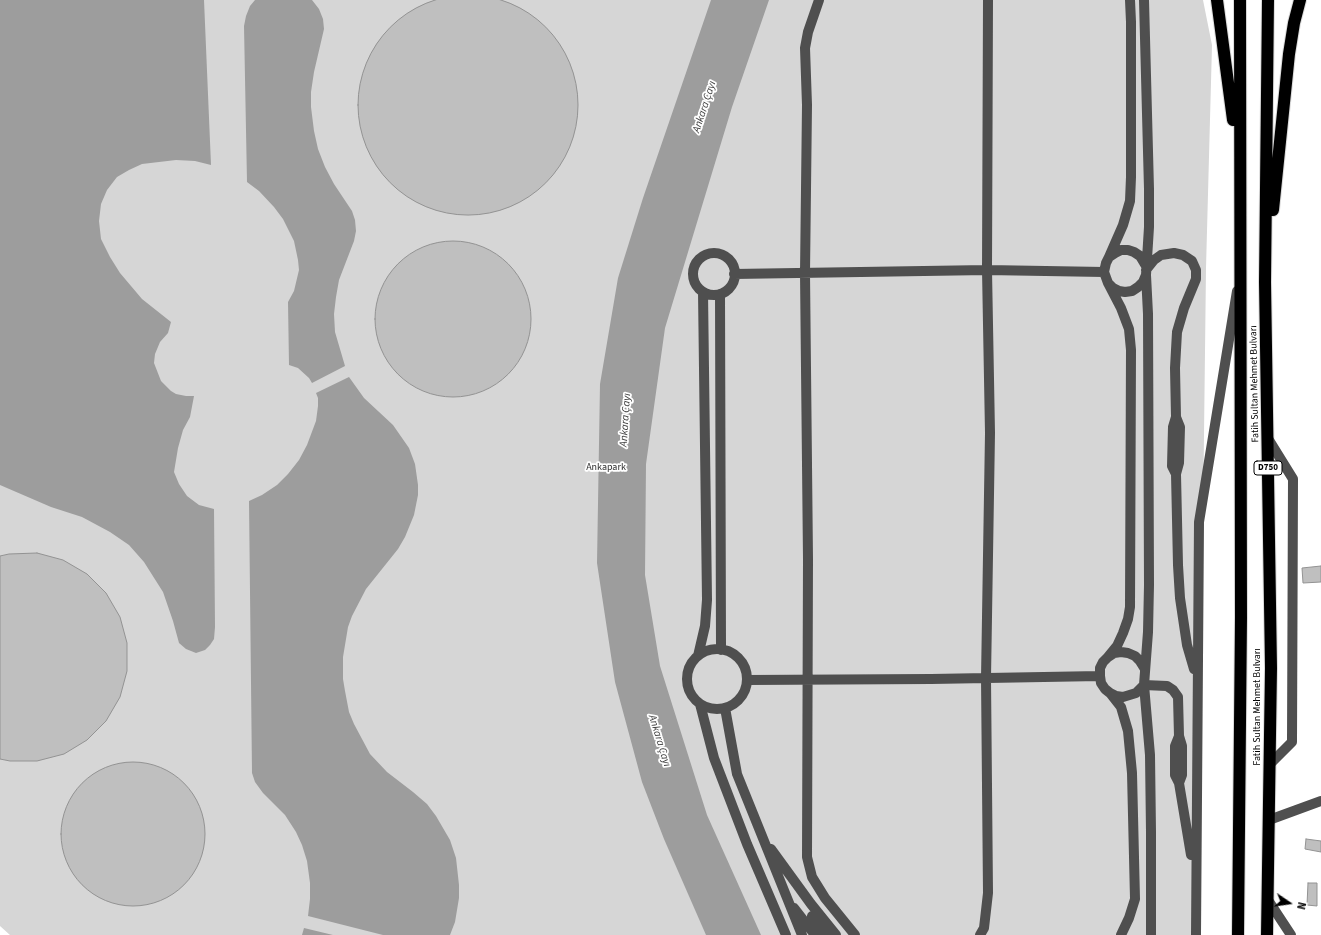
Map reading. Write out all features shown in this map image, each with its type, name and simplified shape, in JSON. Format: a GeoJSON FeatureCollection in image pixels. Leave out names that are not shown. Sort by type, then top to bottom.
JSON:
{"type":"FeatureCollection","features":[{"type":"Feature","properties":{"kind":"highway"},"geometry":{"type":"LineString","coordinates":[[1217,0],[1240,166]]}},
{"type":"Feature","properties":{"kind":"highway","name":"Fatih Sultan Mehmet Bulvarı"},"geometry":{"type":"LineString","coordinates":[[1238,935],[1241,617],[1240,0]]}},
{"type":"Feature","properties":{"kind":"highway","name":"Fatih Sultan Mehmet Bulvarı"},"geometry":{"type":"LineString","coordinates":[[1267,935],[1271,668],[1265,282],[1268,0]]}},
{"type":"Feature","properties":{"kind":"highway"},"geometry":{"type":"LineString","coordinates":[[1265,282],[1286,75],[1291,37],[1300,0]]}},
{"type":"Feature","properties":{"kind":"street"},"geometry":{"type":"LineString","coordinates":[[818,0],[808,32],[805,48],[807,105],[805,273],[808,559],[807,857],[812,876],[825,898],[855,935]]}},
{"type":"Feature","properties":{"kind":"street"},"geometry":{"type":"LineString","coordinates":[[980,935],[984,928],[988,893],[986,678],[990,433],[987,270],[988,0]]}},
{"type":"Feature","properties":{"kind":"street"},"geometry":{"type":"LineString","coordinates":[[1130,0],[1132,176],[1130,201],[1123,225],[1106,263],[1104,272],[1129,329],[1131,350],[1130,607],[1123,633],[1117,646],[1103,662],[1100,668],[1100,676],[1104,689],[1116,696],[1130,696],[1136,693],[1144,685],[1167,686],[1173,690],[1178,697],[1179,736],[1182,746],[1182,775],[1180,783],[1196,882]]}},
{"type":"Feature","properties":{"kind":"street"},"geometry":{"type":"LineString","coordinates":[[1144,0],[1149,189],[1146,270],[1148,314],[1148,632],[1144,669],[1144,685],[1150,755],[1151,935]]}},
{"type":"Feature","properties":{"kind":"street"},"geometry":{"type":"LineString","coordinates":[[1109,257],[1121,250],[1134,252],[1140,256],[1146,270]]}},
{"type":"Feature","properties":{"kind":"street"},"geometry":{"type":"LineString","coordinates":[[719,253],[730,261],[734,274],[730,287],[720,294],[712,295],[703,292],[695,284],[693,270],[699,258],[705,254],[719,253]]}},
{"type":"Feature","properties":{"kind":"street"},"geometry":{"type":"LineString","coordinates":[[1108,283],[1112,288],[1119,291],[1126,292],[1132,290],[1143,282],[1146,270],[1154,260],[1161,255],[1174,253],[1183,255],[1192,261],[1196,270],[1196,279],[1184,308],[1178,332],[1175,368],[1176,417],[1180,427],[1179,463],[1176,474],[1180,598],[1187,645],[1197,681]]}},
{"type":"Feature","properties":{"kind":"street"},"geometry":{"type":"LineString","coordinates":[[734,274],[987,270],[1104,272]]}},
{"type":"Feature","properties":{"kind":"street"},"geometry":{"type":"LineString","coordinates":[[1196,935],[1199,522],[1240,272]]}},
{"type":"Feature","properties":{"kind":"street"},"geometry":{"type":"LineString","coordinates":[[698,656],[705,626],[707,600],[703,292]]}},
{"type":"Feature","properties":{"kind":"street"},"geometry":{"type":"LineString","coordinates":[[720,294],[721,650]]}},
{"type":"Feature","properties":{"kind":"street"},"geometry":{"type":"LineString","coordinates":[[1268,437],[1293,479],[1292,742],[1270,765]]}},
{"type":"Feature","properties":{"kind":"street"},"geometry":{"type":"LineString","coordinates":[[721,650],[735,655],[742,663],[746,672],[747,680],[744,692],[738,700],[725,708],[712,709],[700,704],[689,691],[687,682],[688,672],[692,663],[698,656],[707,651],[721,650]]}},
{"type":"Feature","properties":{"kind":"street"},"geometry":{"type":"LineString","coordinates":[[1108,656],[1114,653],[1128,653],[1135,656],[1140,661],[1144,669]]}},
{"type":"Feature","properties":{"kind":"street"},"geometry":{"type":"LineString","coordinates":[[747,680],[1100,676]]}},
{"type":"Feature","properties":{"kind":"street"},"geometry":{"type":"LineString","coordinates":[[1110,693],[1121,707],[1128,731],[1132,773],[1135,899],[1129,918],[1121,935]]}},
{"type":"Feature","properties":{"kind":"street"},"geometry":{"type":"LineString","coordinates":[[700,704],[714,758],[747,844],[786,935]]}},
{"type":"Feature","properties":{"kind":"street"},"geometry":{"type":"LineString","coordinates":[[725,708],[737,774],[802,935]]}},
{"type":"Feature","properties":{"kind":"street"},"geometry":{"type":"LineString","coordinates":[[1269,820],[1321,801]]}},
{"type":"Feature","properties":{"kind":"street"},"geometry":{"type":"LineString","coordinates":[[762,837],[811,904],[836,935]]}},
{"type":"Feature","properties":{"kind":"street"},"geometry":{"type":"LineString","coordinates":[[774,867],[826,935]]}},
{"type":"Feature","properties":{"kind":"street"},"geometry":{"type":"LineString","coordinates":[[1268,900],[1291,935]]}},
{"type":"Feature","properties":{"kind":"street"},"geometry":{"type":"LineString","coordinates":[[788,901],[815,935]]}},
{"type":"Feature","properties":{"kind":"street"},"geometry":{"type":"LineString","coordinates":[[797,924],[805,935]]}},
{"type":"Feature","properties":{"kind":"green space","name":"Ankapark"},"geometry":{"type":"Polygon","coordinates":[[[0,0],[1203,0],[1212,45],[1206,268],[1198,935],[10,935],[0,926],[0,0]]]}},
{"type":"Feature","properties":{"kind":"water"},"geometry":{"type":"Polygon","coordinates":[[[0,0],[204,0],[211,165],[195,161],[176,160],[142,164],[129,170],[117,177],[107,190],[101,204],[99,221],[101,239],[120,273],[142,299],[171,322],[168,333],[160,342],[155,354],[154,363],[161,381],[176,394],[194,396],[190,417],[183,430],[178,448],[174,472],[179,484],[187,496],[199,505],[214,509],[214,639],[205,650],[196,653],[186,649],[179,643],[163,592],[144,562],[129,545],[110,532],[82,517],[51,507],[0,485],[0,0]]]}},
{"type":"Feature","properties":{"kind":"water"},"geometry":{"type":"Polygon","coordinates":[[[255,0],[312,0],[319,9],[323,19],[324,29],[311,92],[314,131],[318,149],[325,167],[334,184],[352,211],[355,220],[356,231],[354,241],[339,280],[334,314],[335,332],[345,366],[312,383],[309,378],[298,368],[289,365],[288,302],[294,291],[299,270],[294,241],[283,219],[274,207],[259,191],[247,182],[244,26],[250,6],[255,0]]]}},
{"type":"Feature","properties":{"kind":"water","name":"Ankara Çayı"},"geometry":{"type":"Polygon","coordinates":[[[711,0],[769,0],[732,107],[665,328],[646,464],[645,575],[660,666],[707,815],[761,935],[706,935],[664,839],[642,782],[615,682],[597,563],[600,384],[618,278],[643,198],[711,0]]]}},
{"type":"Feature","properties":{"kind":"water"},"geometry":{"type":"Polygon","coordinates":[[[349,377],[364,398],[393,425],[409,448],[415,464],[418,495],[414,515],[405,537],[398,549],[366,589],[352,616],[348,627],[343,657],[343,679],[345,691],[349,712],[370,754],[387,772],[427,804],[450,840],[456,858],[459,898],[455,922],[450,935],[383,935],[308,916],[310,883],[307,861],[302,845],[285,815],[263,793],[255,782],[252,773],[249,501],[262,495],[277,485],[299,460],[307,445],[316,421],[318,398],[316,393],[349,377]]]}},
{"type":"Feature","properties":{"kind":"water"},"geometry":{"type":"Polygon","coordinates":[[[304,928],[333,935],[302,935],[304,928]]]}},
{"type":"Feature","properties":{"kind":"building"},"geometry":{"type":"Polygon","coordinates":[[[468,-5],[489,-3],[520,8],[546,27],[565,53],[576,84],[578,105],[576,126],[565,157],[546,183],[520,202],[489,213],[468,215],[447,213],[416,202],[390,183],[371,157],[360,126],[358,105],[360,84],[371,53],[390,27],[416,8],[447,-3],[468,-5]]]}},
{"type":"Feature","properties":{"kind":"building"},"geometry":{"type":"Polygon","coordinates":[[[453,241],[483,247],[496,254],[508,264],[518,276],[525,289],[531,319],[525,349],[518,362],[508,374],[496,384],[483,391],[453,397],[423,391],[410,384],[398,374],[388,362],[381,349],[375,319],[381,289],[388,276],[398,264],[410,254],[423,247],[453,241]]]}},
{"type":"Feature","properties":{"kind":"building"},"geometry":{"type":"Polygon","coordinates":[[[37,553],[63,560],[87,574],[106,593],[120,617],[127,643],[127,671],[120,697],[106,721],[87,740],[64,754],[37,761],[10,761],[0,759],[0,556],[9,554],[37,553]]]}},
{"type":"Feature","properties":{"kind":"building"},"geometry":{"type":"Polygon","coordinates":[[[1321,566],[1321,582],[1303,583],[1302,568],[1321,566]]]}},
{"type":"Feature","properties":{"kind":"building"},"geometry":{"type":"Polygon","coordinates":[[[126,762],[140,762],[167,770],[179,778],[189,788],[200,806],[204,820],[204,848],[200,862],[189,880],[179,890],[161,901],[140,906],[126,906],[99,898],[87,890],[77,880],[66,862],[61,841],[61,827],[69,800],[77,788],[87,778],[105,767],[126,762]]]}},
{"type":"Feature","properties":{"kind":"building"},"geometry":{"type":"Polygon","coordinates":[[[1306,839],[1321,841],[1321,852],[1305,849],[1306,839]]]}},
{"type":"Feature","properties":{"kind":"building"},"geometry":{"type":"Polygon","coordinates":[[[1308,883],[1317,883],[1317,906],[1307,905],[1308,883]]]}}]}
